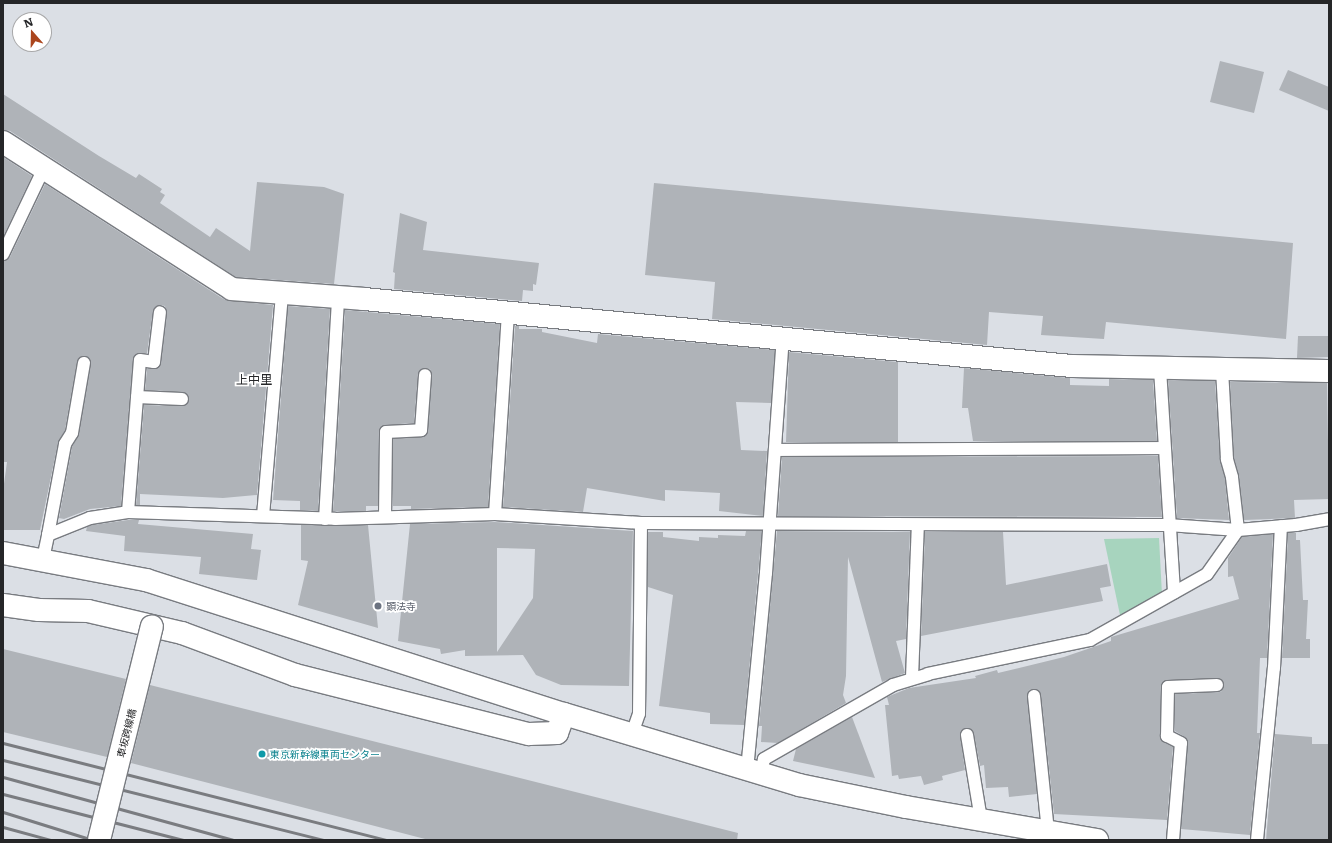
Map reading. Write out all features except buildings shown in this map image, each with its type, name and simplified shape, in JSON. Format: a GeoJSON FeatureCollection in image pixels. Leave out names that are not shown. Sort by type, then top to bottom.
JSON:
{"type":"FeatureCollection","features":[{"type":"Feature","properties":{"kind":"street"},"geometry":{"type":"LineString","coordinates":[[3,142],[232,289],[282,292],[783,337],[1071,366],[1160,369],[1329,371]]}},
{"type":"Feature","properties":{"kind":"street"},"geometry":{"type":"LineString","coordinates":[[3,553],[43,559],[146,580],[564,714],[799,785],[981,820],[1097,840]]}},
{"type":"Feature","properties":{"kind":"street"},"geometry":{"type":"LineString","coordinates":[[3,605],[39,610],[88,611],[182,633],[295,675],[529,734],[557,733],[564,714]]}},
{"type":"Feature","properties":{"kind":"street","name":"車坂跨線橋"},"geometry":{"type":"LineString","coordinates":[[99,840],[152,626]]}},
{"type":"Feature","properties":{"kind":"lane"},"geometry":{"type":"LineString","coordinates":[[3,254],[44,168]]}},
{"type":"Feature","properties":{"kind":"lane"},"geometry":{"type":"LineString","coordinates":[[263,516],[282,292]]}},
{"type":"Feature","properties":{"kind":"lane"},"geometry":{"type":"LineString","coordinates":[[326,519],[338,297]]}},
{"type":"Feature","properties":{"kind":"lane"},"geometry":{"type":"LineString","coordinates":[[128,512],[140,360],[154,362],[160,312]]}},
{"type":"Feature","properties":{"kind":"lane"},"geometry":{"type":"LineString","coordinates":[[495,514],[508,313]]}},
{"type":"Feature","properties":{"kind":"lane"},"geometry":{"type":"LineString","coordinates":[[754,772],[774,450],[783,337]]}},
{"type":"Feature","properties":{"kind":"lane"},"geometry":{"type":"LineString","coordinates":[[43,559],[65,444],[72,433],[84,363]]}},
{"type":"Feature","properties":{"kind":"lane"},"geometry":{"type":"LineString","coordinates":[[1160,369],[1168,526],[1174,593]]}},
{"type":"Feature","properties":{"kind":"lane"},"geometry":{"type":"LineString","coordinates":[[754,772],[764,759],[893,685],[912,678],[1090,640],[1207,574],[1238,530],[1232,477],[1227,459],[1222,370]]}},
{"type":"Feature","properties":{"kind":"lane"},"geometry":{"type":"LineString","coordinates":[[385,517],[386,432],[421,430],[425,375]]}},
{"type":"Feature","properties":{"kind":"lane"},"geometry":{"type":"LineString","coordinates":[[137,397],[182,399]]}},
{"type":"Feature","properties":{"kind":"lane"},"geometry":{"type":"LineString","coordinates":[[774,450],[1164,448]]}},
{"type":"Feature","properties":{"kind":"lane"},"geometry":{"type":"LineString","coordinates":[[48,535],[90,518],[128,512],[326,519],[495,514],[641,523],[1168,526],[1238,530],[1329,519]]}},
{"type":"Feature","properties":{"kind":"lane"},"geometry":{"type":"LineString","coordinates":[[632,734],[639,714],[641,523]]}},
{"type":"Feature","properties":{"kind":"lane"},"geometry":{"type":"LineString","coordinates":[[912,678],[918,525]]}},
{"type":"Feature","properties":{"kind":"lane"},"geometry":{"type":"LineString","coordinates":[[1257,840],[1274,668],[1281,526]]}},
{"type":"Feature","properties":{"kind":"lane"},"geometry":{"type":"LineString","coordinates":[[1173,840],[1181,743],[1167,736],[1168,687],[1217,685]]}},
{"type":"Feature","properties":{"kind":"lane"},"geometry":{"type":"LineString","coordinates":[[1034,696],[1048,832]]}},
{"type":"Feature","properties":{"kind":"lane"},"geometry":{"type":"LineString","coordinates":[[967,735],[981,820]]}},
{"type":"Feature","properties":{"kind":"green space"},"geometry":{"type":"Polygon","coordinates":[[[1159,538],[1162,595],[1120,615],[1104,539],[1159,538]]]}},
{"type":"Feature","properties":{"kind":"railway"},"geometry":{"type":"LineString","coordinates":[[3,743],[387,840]]}},
{"type":"Feature","properties":{"kind":"railway"},"geometry":{"type":"LineString","coordinates":[[3,760],[323,840]]}},
{"type":"Feature","properties":{"kind":"railway"},"geometry":{"type":"LineString","coordinates":[[3,777],[233,840]]}},
{"type":"Feature","properties":{"kind":"railway"},"geometry":{"type":"LineString","coordinates":[[3,794],[184,840]]}},
{"type":"Feature","properties":{"kind":"railway"},"geometry":{"type":"LineString","coordinates":[[3,812],[93,840]]}},
{"type":"Feature","properties":{"kind":"railway"},"geometry":{"type":"LineString","coordinates":[[3,827],[51,840]]}},
{"type":"Feature","properties":{"kind":"place","name":"顕法寺"},"geometry":{"type":"Point","coordinates":[378,606]}},
{"type":"Feature","properties":{"kind":"place","name":"東京新幹線車両センター"},"geometry":{"type":"Point","coordinates":[262,754]}},
{"type":"Feature","properties":{"kind":"district","name":"上中里"},"geometry":{"type":"Point","coordinates":[254,380]}}]}
